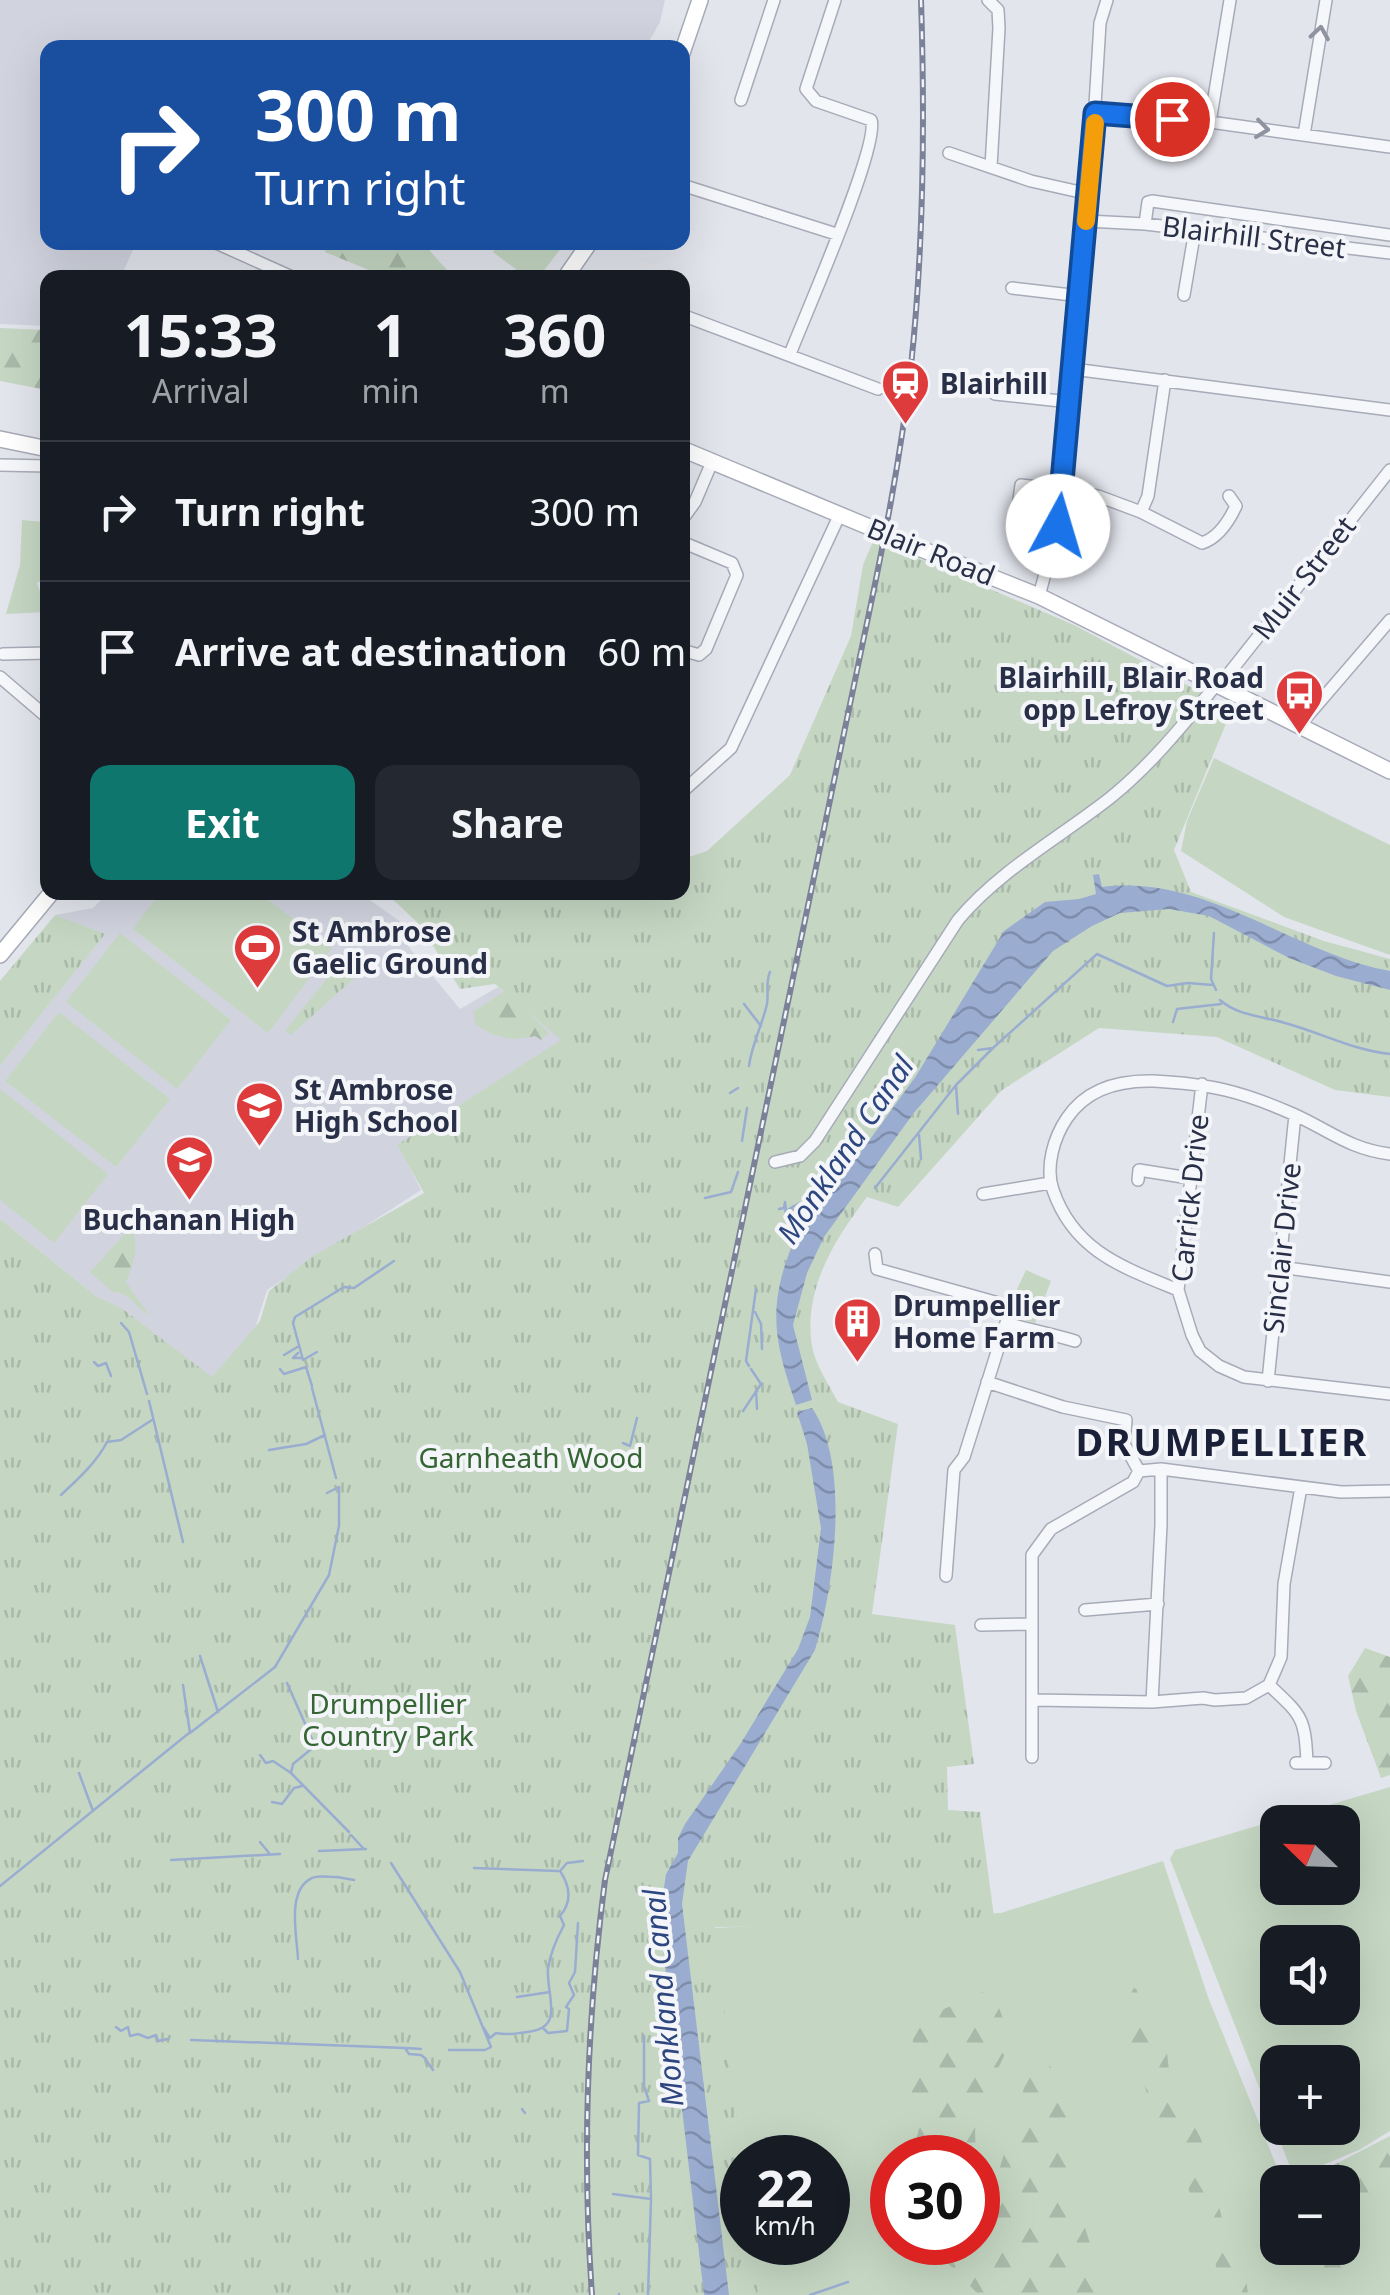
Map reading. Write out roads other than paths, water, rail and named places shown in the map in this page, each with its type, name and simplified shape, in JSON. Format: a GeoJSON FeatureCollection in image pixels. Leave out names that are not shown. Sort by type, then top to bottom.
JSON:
{"type":"FeatureCollection","features":[{"type":"Feature","properties":{"kind":"street"},"geometry":{"type":"LineString","coordinates":[[687,40],[700,0]]}},
{"type":"Feature","properties":{"kind":"street"},"geometry":{"type":"LineString","coordinates":[[742,100],[774,0]]}},
{"type":"Feature","properties":{"kind":"street"},"geometry":{"type":"LineString","coordinates":[[790,354],[865,163],[874,128],[871,120],[816,101],[806,90],[835,0]]}},
{"type":"Feature","properties":{"kind":"street"},"geometry":{"type":"LineString","coordinates":[[988,0],[998,10],[999,28],[991,167]]}},
{"type":"Feature","properties":{"kind":"street"},"geometry":{"type":"LineString","coordinates":[[1039,596],[1058,526],[1100,23],[1107,0]]}},
{"type":"Feature","properties":{"kind":"street"},"geometry":{"type":"LineString","coordinates":[[1210,122],[1230,0]]}},
{"type":"Feature","properties":{"kind":"street"},"geometry":{"type":"LineString","coordinates":[[1304,135],[1326,0]]}},
{"type":"Feature","properties":{"kind":"street"},"geometry":{"type":"LineString","coordinates":[[1095,113],[1210,122],[1390,147]]}},
{"type":"Feature","properties":{"kind":"street"},"geometry":{"type":"LineString","coordinates":[[948,152],[1080,192]]}},
{"type":"Feature","properties":{"kind":"street"},"geometry":{"type":"LineString","coordinates":[[690,188],[836,234]]}},
{"type":"Feature","properties":{"kind":"street","name":"Blairhill Street"},"geometry":{"type":"LineString","coordinates":[[1145,224],[1148,202],[1152,201],[1390,235]]}},
{"type":"Feature","properties":{"kind":"street","name":"Blairhill Street"},"geometry":{"type":"LineString","coordinates":[[1086,220],[1390,253]]}},
{"type":"Feature","properties":{"kind":"street"},"geometry":{"type":"LineString","coordinates":[[1184,295],[1195,230]]}},
{"type":"Feature","properties":{"kind":"street","name":"Blairhill Street"},"geometry":{"type":"LineString","coordinates":[[1362,250],[1364,232]]}},
{"type":"Feature","properties":{"kind":"street"},"geometry":{"type":"LineString","coordinates":[[232,250],[276,270]]}},
{"type":"Feature","properties":{"kind":"street"},"geometry":{"type":"LineString","coordinates":[[1012,288],[1080,296]]}},
{"type":"Feature","properties":{"kind":"street"},"geometry":{"type":"LineString","coordinates":[[690,318],[878,390]]}},
{"type":"Feature","properties":{"kind":"street"},"geometry":{"type":"LineString","coordinates":[[1073,369],[1390,410]]}},
{"type":"Feature","properties":{"kind":"street"},"geometry":{"type":"LineString","coordinates":[[1141,512],[1148,496],[1165,380]]}},
{"type":"Feature","properties":{"kind":"street"},"geometry":{"type":"LineString","coordinates":[[995,394],[1070,402]]}},
{"type":"Feature","properties":{"kind":"street"},"geometry":{"type":"LineString","coordinates":[[0,439],[40,447]]}},
{"type":"Feature","properties":{"kind":"street","name":"Blair Road"},"geometry":{"type":"LineString","coordinates":[[690,452],[1039,596],[1390,771]]}},
{"type":"Feature","properties":{"kind":"street"},"geometry":{"type":"LineString","coordinates":[[690,509],[712,462]]}},
{"type":"Feature","properties":{"kind":"street"},"geometry":{"type":"LineString","coordinates":[[0,464],[40,466]]}},
{"type":"Feature","properties":{"kind":"street","name":"Muir Street"},"geometry":{"type":"LineString","coordinates":[[775,1162],[800,1156],[815,1141],[958,920],[978,897],[1114,795],[1158,754],[1390,470]]}},
{"type":"Feature","properties":{"kind":"street"},"geometry":{"type":"LineString","coordinates":[[1062,488],[1141,512],[1202,544],[1214,538],[1233,512],[1236,506],[1229,496]]}},
{"type":"Feature","properties":{"kind":"street"},"geometry":{"type":"LineString","coordinates":[[690,785],[731,748],[840,514]]}},
{"type":"Feature","properties":{"kind":"street"},"geometry":{"type":"LineString","coordinates":[[1043,521],[1058,526]]}},
{"type":"Feature","properties":{"kind":"street"},"geometry":{"type":"LineString","coordinates":[[690,546],[732,564],[737,574],[706,649],[699,655],[690,652]]}},
{"type":"Feature","properties":{"kind":"street"},"geometry":{"type":"LineString","coordinates":[[1298,726],[1389,622]]}},
{"type":"Feature","properties":{"kind":"street"},"geometry":{"type":"LineString","coordinates":[[4,654],[40,652]]}},
{"type":"Feature","properties":{"kind":"street"},"geometry":{"type":"LineString","coordinates":[[0,677],[40,711]]}},
{"type":"Feature","properties":{"kind":"street"},"geometry":{"type":"LineString","coordinates":[[0,955],[45,900]]}},
{"type":"Feature","properties":{"kind":"street"},"geometry":{"type":"LineString","coordinates":[[1178,1290],[1124,1266],[1078,1238],[1066,1220],[1050,1182],[1052,1149],[1070,1114],[1094,1092],[1130,1080],[1202,1084],[1232,1090],[1295,1115],[1362,1150],[1390,1154]]}},
{"type":"Feature","properties":{"kind":"street","name":"Carrick Drive"},"geometry":{"type":"LineString","coordinates":[[1202,1084],[1178,1290],[1200,1351],[1219,1366],[1244,1377],[1390,1394]]}},
{"type":"Feature","properties":{"kind":"street","name":"Sinclair Drive"},"geometry":{"type":"LineString","coordinates":[[1268,1381],[1295,1115]]}},
{"type":"Feature","properties":{"kind":"street"},"geometry":{"type":"LineString","coordinates":[[1139,1171],[1189,1178]]}},
{"type":"Feature","properties":{"kind":"street"},"geometry":{"type":"LineString","coordinates":[[983,1194],[1050,1182]]}},
{"type":"Feature","properties":{"kind":"street"},"geometry":{"type":"LineString","coordinates":[[875,1254],[878,1269],[1002,1304],[1008,1313],[964,1458],[954,1470],[946,1576]]}},
{"type":"Feature","properties":{"kind":"street"},"geometry":{"type":"LineString","coordinates":[[1280,1267],[1390,1282]]}},
{"type":"Feature","properties":{"kind":"street"},"geometry":{"type":"LineString","coordinates":[[1006,1323],[1075,1341]]}},
{"type":"Feature","properties":{"kind":"street"},"geometry":{"type":"LineString","coordinates":[[1053,1352],[1058,1336]]}},
{"type":"Feature","properties":{"kind":"street"},"geometry":{"type":"LineString","coordinates":[[987,1382],[1062,1406],[1126,1420],[1124,1444],[1139,1471]]}},
{"type":"Feature","properties":{"kind":"street"},"geometry":{"type":"LineString","coordinates":[[1139,1471],[1161,1469],[1341,1492],[1390,1491]]}},
{"type":"Feature","properties":{"kind":"street"},"geometry":{"type":"LineString","coordinates":[[1152,1702],[1161,1469]]}},
{"type":"Feature","properties":{"kind":"street"},"geometry":{"type":"LineString","coordinates":[[1032,1757],[1032,1555],[1051,1529],[1133,1482],[1139,1471]]}},
{"type":"Feature","properties":{"kind":"street"},"geometry":{"type":"LineString","coordinates":[[1034,1700],[1152,1702],[1246,1698],[1269,1685],[1281,1657],[1284,1584],[1301,1487]]}},
{"type":"Feature","properties":{"kind":"street"},"geometry":{"type":"LineString","coordinates":[[1084,1610],[1158,1604]]}},
{"type":"Feature","properties":{"kind":"street"},"geometry":{"type":"LineString","coordinates":[[981,1625],[1032,1624]]}},
{"type":"Feature","properties":{"kind":"street"},"geometry":{"type":"LineString","coordinates":[[1269,1685],[1306,1726],[1301,1763],[1325,1762]]}},
{"type":"Feature","properties":{"kind":"water"},"geometry":{"type":"Polygon","coordinates":[[[1099,874],[1102,887],[1141,886],[1178,892],[1214,903],[1354,962],[1390,971],[1390,990],[1289,958],[1209,916],[1169,909],[1120,913],[1053,951],[913,1114],[824,1237],[807,1273],[793,1325],[812,1400],[796,1405],[779,1345],[776,1309],[791,1248],[916,1076],[1004,931],[1045,902],[1096,894],[1093,875],[1099,874]]]}},
{"type":"Feature","properties":{"kind":"water"},"geometry":{"type":"Polygon","coordinates":[[[812,1408],[832,1461],[833,1561],[822,1624],[815,1650],[688,1861],[682,1904],[720,2220],[720,2265],[725,2265],[729,2295],[704,2295],[662,1940],[662,1901],[666,1874],[678,1853],[678,1838],[685,1824],[741,1743],[798,1649],[810,1617],[821,1528],[807,1444],[797,1412],[812,1408]]]}},
{"type":"Feature","properties":{"kind":"waterway"},"geometry":{"type":"LineString","coordinates":[[1214,933],[1211,979],[1216,990]]}},
{"type":"Feature","properties":{"kind":"waterway"},"geometry":{"type":"LineString","coordinates":[[978,1050],[993,1048],[1097,954],[1167,986],[1213,985]]}},
{"type":"Feature","properties":{"kind":"waterway"},"geometry":{"type":"LineString","coordinates":[[749,1066],[767,1004],[770,972]]}},
{"type":"Feature","properties":{"kind":"waterway"},"geometry":{"type":"LineString","coordinates":[[1220,1000],[1243,1012],[1390,1054]]}},
{"type":"Feature","properties":{"kind":"waterway"},"geometry":{"type":"LineString","coordinates":[[744,1004],[761,1026]]}},
{"type":"Feature","properties":{"kind":"waterway"},"geometry":{"type":"LineString","coordinates":[[1173,1022],[1177,1009],[1221,1004]]}},
{"type":"Feature","properties":{"kind":"waterway"},"geometry":{"type":"LineString","coordinates":[[875,1188],[956,1085],[993,1048]]}},
{"type":"Feature","properties":{"kind":"waterway"},"geometry":{"type":"LineString","coordinates":[[956,1085],[958,1114]]}},
{"type":"Feature","properties":{"kind":"waterway"},"geometry":{"type":"LineString","coordinates":[[730,1093],[738,1088]]}},
{"type":"Feature","properties":{"kind":"waterway"},"geometry":{"type":"LineString","coordinates":[[742,1141],[747,1108]]}},
{"type":"Feature","properties":{"kind":"waterway"},"geometry":{"type":"LineString","coordinates":[[919,1135],[921,1159]]}},
{"type":"Feature","properties":{"kind":"waterway"},"geometry":{"type":"LineString","coordinates":[[705,1198],[731,1192],[738,1172]]}},
{"type":"Feature","properties":{"kind":"waterway","name":"Monkland Canal"},"geometry":{"type":"LineString","coordinates":[[779,1209],[784,1208],[785,1202],[786,1211],[794,1206]]}},
{"type":"Feature","properties":{"kind":"waterway","name":"Monkland Canal"},"geometry":{"type":"LineString","coordinates":[[796,1205],[800,1203]]}},
{"type":"Feature","properties":{"kind":"waterway","name":"Monkland Canal"},"geometry":{"type":"LineString","coordinates":[[787,1218],[798,1217],[804,1209]]}},
{"type":"Feature","properties":{"kind":"waterway"},"geometry":{"type":"LineString","coordinates":[[317,1352],[303,1360],[293,1323],[295,1317],[344,1287],[354,1288],[394,1261]]}},
{"type":"Feature","properties":{"kind":"waterway"},"geometry":{"type":"LineString","coordinates":[[749,1366],[746,1361],[756,1289]]}},
{"type":"Feature","properties":{"kind":"waterway"},"geometry":{"type":"LineString","coordinates":[[755,1312],[761,1324],[762,1349]]}},
{"type":"Feature","properties":{"kind":"waterway"},"geometry":{"type":"LineString","coordinates":[[121,1323],[129,1332],[147,1394]]}},
{"type":"Feature","properties":{"kind":"waterway"},"geometry":{"type":"LineString","coordinates":[[284,1355],[299,1346]]}},
{"type":"Feature","properties":{"kind":"waterway"},"geometry":{"type":"LineString","coordinates":[[298,1353],[293,1358],[301,1358]]}},
{"type":"Feature","properties":{"kind":"waterway"},"geometry":{"type":"LineString","coordinates":[[94,1362],[98,1366],[106,1363],[111,1376]]}},
{"type":"Feature","properties":{"kind":"waterway"},"geometry":{"type":"LineString","coordinates":[[280,1369],[284,1374],[306,1367],[312,1386]]}},
{"type":"Feature","properties":{"kind":"waterway"},"geometry":{"type":"LineString","coordinates":[[743,1411],[761,1384],[751,1369]]}},
{"type":"Feature","properties":{"kind":"waterway"},"geometry":{"type":"LineString","coordinates":[[312,1388],[336,1478]]}},
{"type":"Feature","properties":{"kind":"waterway"},"geometry":{"type":"LineString","coordinates":[[756,1391],[757,1409]]}},
{"type":"Feature","properties":{"kind":"waterway"},"geometry":{"type":"LineString","coordinates":[[149,1401],[183,1542]]}},
{"type":"Feature","properties":{"kind":"waterway"},"geometry":{"type":"LineString","coordinates":[[623,1443],[630,1446],[637,1418]]}},
{"type":"Feature","properties":{"kind":"waterway"},"geometry":{"type":"LineString","coordinates":[[61,1495],[92,1464],[107,1442],[121,1440],[152,1420]]}},
{"type":"Feature","properties":{"kind":"waterway"},"geometry":{"type":"LineString","coordinates":[[269,1450],[306,1444],[325,1435]]}},
{"type":"Feature","properties":{"kind":"waterway"},"geometry":{"type":"LineString","coordinates":[[183,1685],[190,1733],[275,1667],[329,1575],[339,1526],[339,1487],[327,1493]]}},
{"type":"Feature","properties":{"kind":"waterway"},"geometry":{"type":"LineString","coordinates":[[200,1656],[218,1712]]}},
{"type":"Feature","properties":{"kind":"waterway"},"geometry":{"type":"LineString","coordinates":[[287,1683],[315,1746],[293,1764],[291,1773],[349,1832]]}},
{"type":"Feature","properties":{"kind":"waterway"},"geometry":{"type":"LineString","coordinates":[[0,1886],[189,1733]]}},
{"type":"Feature","properties":{"kind":"waterway"},"geometry":{"type":"LineString","coordinates":[[260,1755],[266,1763],[273,1761],[291,1773]]}},
{"type":"Feature","properties":{"kind":"waterway"},"geometry":{"type":"LineString","coordinates":[[79,1773],[93,1811]]}},
{"type":"Feature","properties":{"kind":"waterway"},"geometry":{"type":"LineString","coordinates":[[272,1802],[282,1804],[294,1788],[302,1786]]}},
{"type":"Feature","properties":{"kind":"waterway"},"geometry":{"type":"LineString","coordinates":[[351,1835],[363,1848]]}},
{"type":"Feature","properties":{"kind":"waterway"},"geometry":{"type":"LineString","coordinates":[[260,1842],[269,1853]]}},
{"type":"Feature","properties":{"kind":"waterway"},"geometry":{"type":"LineString","coordinates":[[319,1851],[366,1849]]}},
{"type":"Feature","properties":{"kind":"waterway"},"geometry":{"type":"LineString","coordinates":[[171,1860],[280,1854]]}},
{"type":"Feature","properties":{"kind":"waterway"},"geometry":{"type":"LineString","coordinates":[[483,2027],[490,2038],[496,2033],[527,2032],[546,2024],[551,2009],[549,1963],[564,1925],[560,1916],[568,1899],[568,1888],[560,1871],[567,1863],[583,1861]]}},
{"type":"Feature","properties":{"kind":"waterway"},"geometry":{"type":"LineString","coordinates":[[391,1863],[460,1972],[491,2047],[449,2050]]}},
{"type":"Feature","properties":{"kind":"waterway"},"geometry":{"type":"LineString","coordinates":[[474,1868],[558,1871]]}},
{"type":"Feature","properties":{"kind":"waterway"},"geometry":{"type":"LineString","coordinates":[[298,1959],[295,1914],[299,1892],[312,1878],[335,1877]]}},
{"type":"Feature","properties":{"kind":"waterway"},"geometry":{"type":"LineString","coordinates":[[337,1877],[354,1880]]}},
{"type":"Feature","properties":{"kind":"waterway"},"geometry":{"type":"LineString","coordinates":[[543,2028],[548,2033],[567,2031],[566,2007],[574,1995],[569,1983],[575,1972],[578,1923]]}},
{"type":"Feature","properties":{"kind":"waterway"},"geometry":{"type":"LineString","coordinates":[[517,1997],[550,1992]]}},
{"type":"Feature","properties":{"kind":"waterway"},"geometry":{"type":"LineString","coordinates":[[116,2027],[121,2031],[128,2027],[130,2036],[156,2035],[158,2041],[168,2039]]}},
{"type":"Feature","properties":{"kind":"waterway","name":"Monkland Canal"},"geometry":{"type":"LineString","coordinates":[[644,2036],[644,2086],[649,2101],[639,2103],[638,2155],[650,2159],[651,2199]]}},
{"type":"Feature","properties":{"kind":"waterway"},"geometry":{"type":"LineString","coordinates":[[191,2040],[405,2048],[409,2054],[426,2059]]}},
{"type":"Feature","properties":{"kind":"waterway"},"geometry":{"type":"LineString","coordinates":[[407,2048],[421,2049]]}},
{"type":"Feature","properties":{"kind":"waterway"},"geometry":{"type":"LineString","coordinates":[[426,2060],[433,2070]]}},
{"type":"Feature","properties":{"kind":"waterway"},"geometry":{"type":"LineString","coordinates":[[522,2109],[525,2113]]}},
{"type":"Feature","properties":{"kind":"waterway"},"geometry":{"type":"LineString","coordinates":[[613,2194],[651,2199],[648,2295]]}},
{"type":"Feature","properties":{"kind":"waterway"},"geometry":{"type":"LineString","coordinates":[[810,2295],[848,2282]]}},
{"type":"Feature","properties":{"kind":"railway"},"geometry":{"type":"LineString","coordinates":[[592,2295],[588,2087],[605,1880],[897,468],[919,274],[921,0]]}},
{"type":"Feature","properties":{"kind":"place","name":"Blairhill"},"geometry":{"type":"Point","coordinates":[905,426]}},
{"type":"Feature","properties":{"kind":"place","name":"Blairhill, Blair Road opp Lefroy Street"},"geometry":{"type":"Point","coordinates":[1299,736]}},
{"type":"Feature","properties":{"kind":"place","name":"St Ambrose Gaelic Ground"},"geometry":{"type":"Point","coordinates":[257,990]}},
{"type":"Feature","properties":{"kind":"place","name":"St Ambrose High School"},"geometry":{"type":"Point","coordinates":[259,1148]}},
{"type":"Feature","properties":{"kind":"place","name":"Buchanan High"},"geometry":{"type":"Point","coordinates":[189,1202]}},
{"type":"Feature","properties":{"kind":"place","name":"Drumpellier Home Farm"},"geometry":{"type":"Point","coordinates":[858,1364]}},
{"type":"Feature","properties":{"kind":"district","name":"DRUMPELLIER"},"geometry":{"type":"Point","coordinates":[1222,1443]}},
{"type":"Feature","properties":{"kind":"park label","name":"Garnheath Wood"},"geometry":{"type":"Point","coordinates":[531,1458]}},
{"type":"Feature","properties":{"kind":"park label","name":"Drumpellier Country Park"},"geometry":{"type":"Point","coordinates":[388,1720]}}]}
